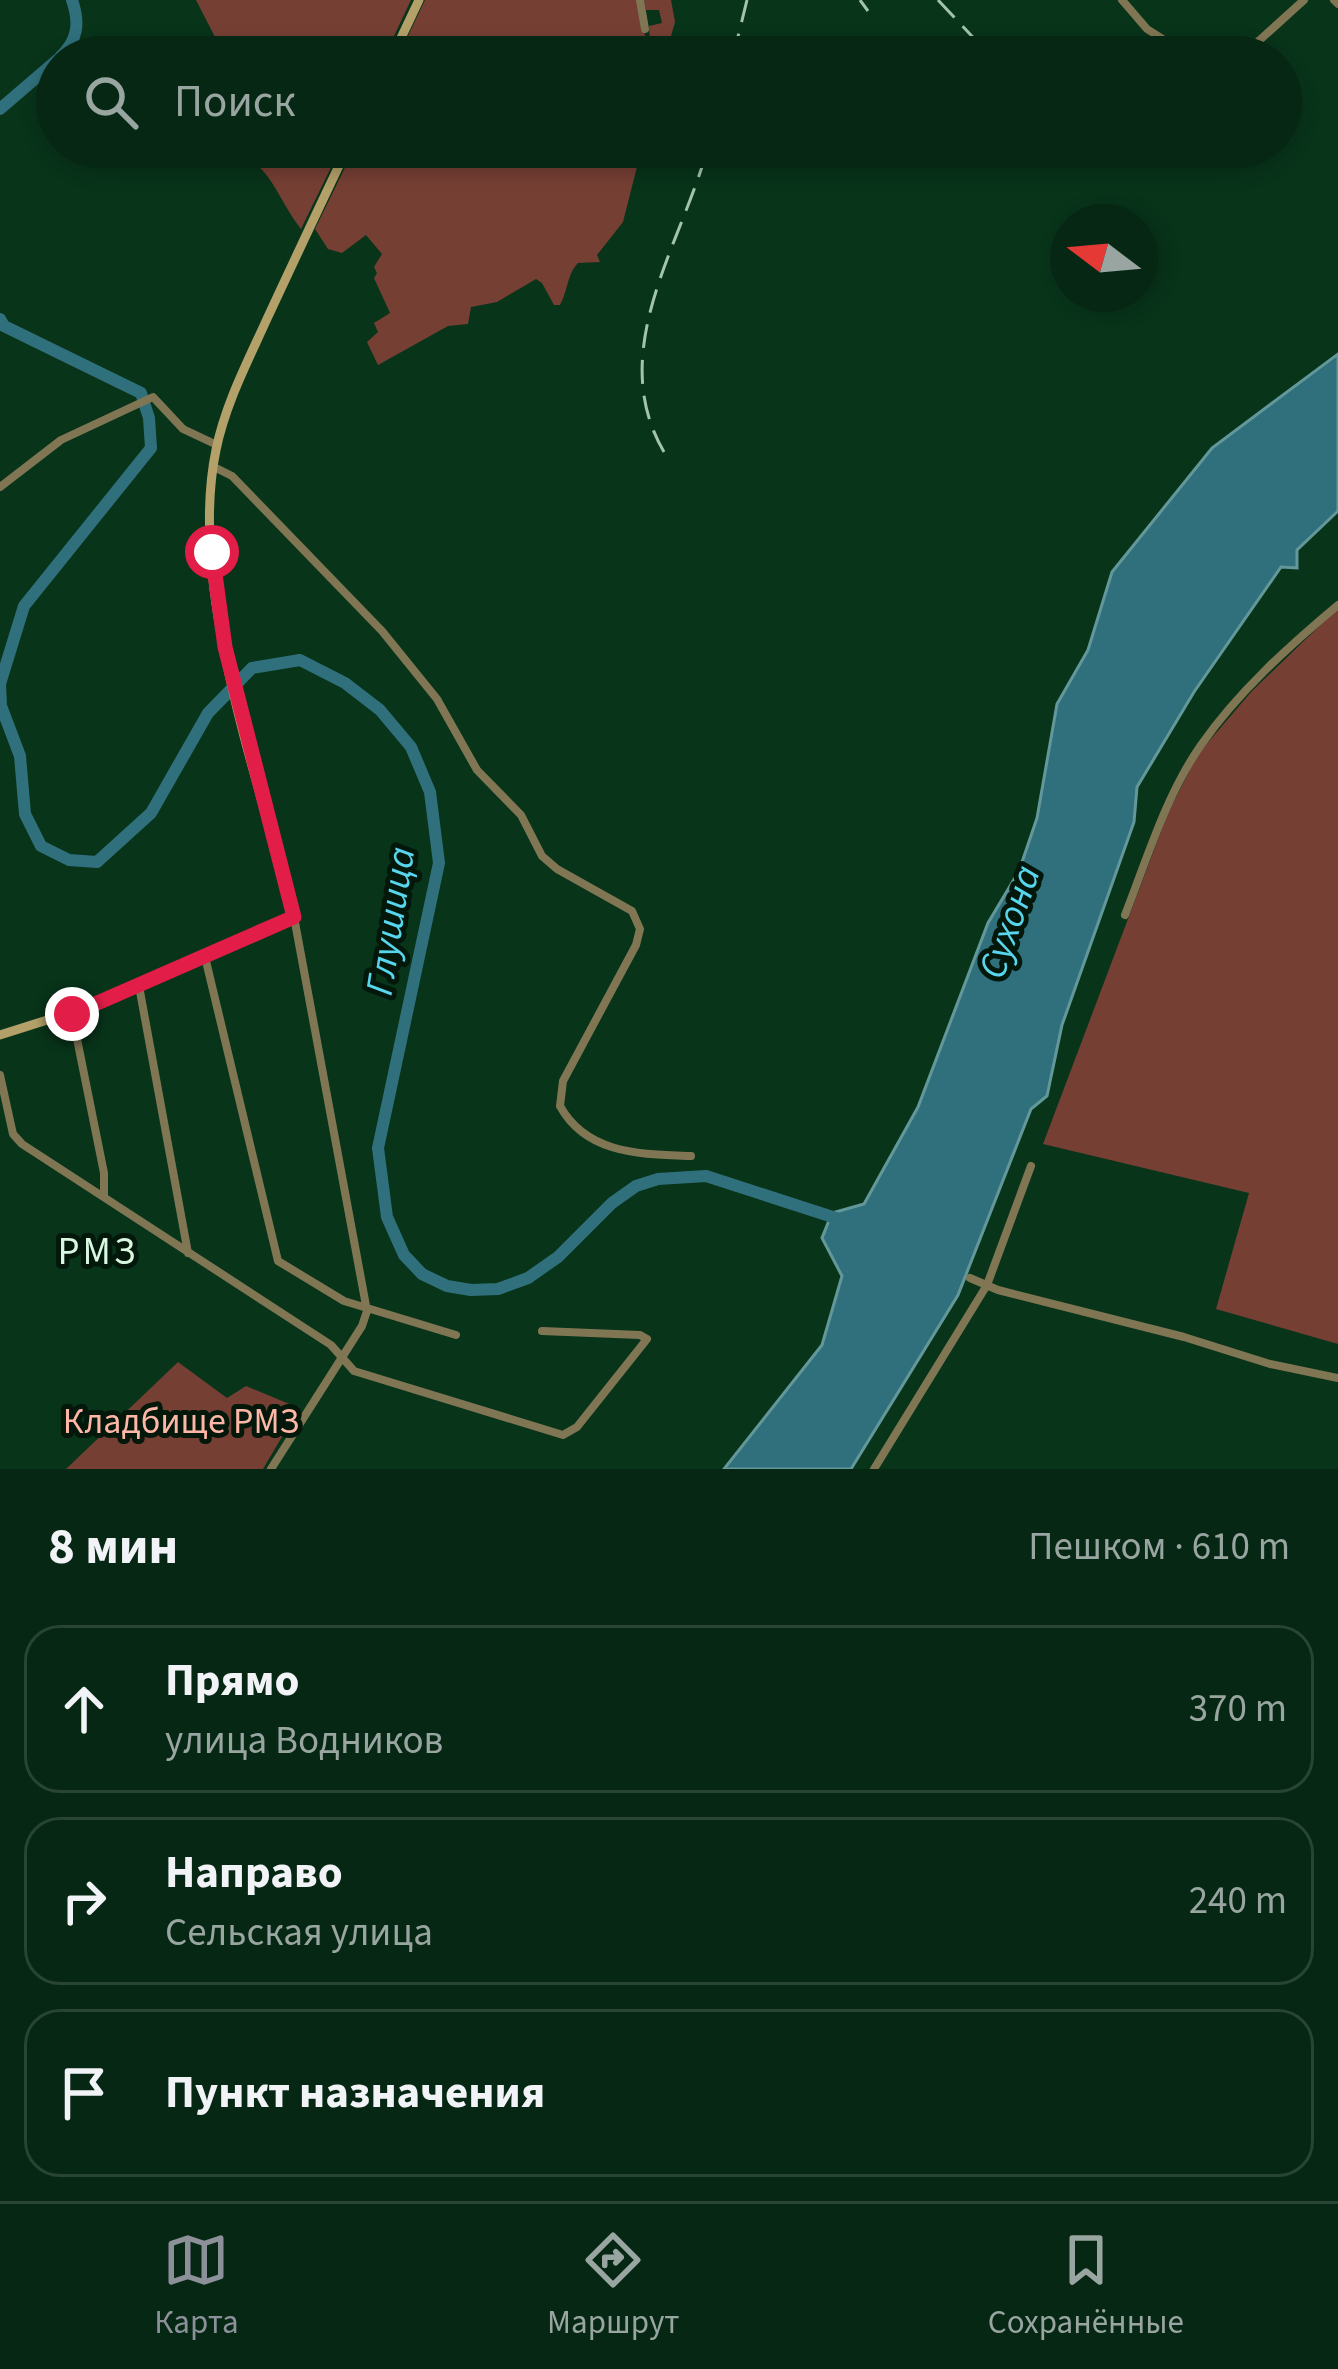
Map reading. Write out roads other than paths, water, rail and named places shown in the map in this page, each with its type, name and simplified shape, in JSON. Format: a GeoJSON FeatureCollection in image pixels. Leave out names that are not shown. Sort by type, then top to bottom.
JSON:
{"type":"FeatureCollection","features":[{"type":"Feature","properties":{"kind":"main road"},"geometry":{"type":"LineString","coordinates":[[402,36],[419,0]]}},
{"type":"Feature","properties":{"kind":"main road"},"geometry":{"type":"LineString","coordinates":[[0,1035],[72,1014],[294,917],[225,647],[212,552],[213,467],[236,387],[338,168]]}},
{"type":"Feature","properties":{"kind":"street"},"geometry":{"type":"LineString","coordinates":[[640,0],[645,29]]}},
{"type":"Feature","properties":{"kind":"street"},"geometry":{"type":"LineString","coordinates":[[1121,0],[1159,36]]}},
{"type":"Feature","properties":{"kind":"street"},"geometry":{"type":"LineString","coordinates":[[1264,36],[1304,0]]}},
{"type":"Feature","properties":{"kind":"street"},"geometry":{"type":"LineString","coordinates":[[0,488],[61,440],[153,397],[163,402],[183,429],[217,445]]}},
{"type":"Feature","properties":{"kind":"street"},"geometry":{"type":"LineString","coordinates":[[213,467],[232,476],[382,631],[437,699],[477,770],[521,815],[536,848],[549,863],[622,904],[637,918],[636,945],[563,1081],[560,1106],[571,1121],[604,1146],[635,1154],[691,1156]]}},
{"type":"Feature","properties":{"kind":"street"},"geometry":{"type":"LineString","coordinates":[[1125,915],[1167,809],[1200,746],[1255,682],[1338,605]]}},
{"type":"Feature","properties":{"kind":"street"},"geometry":{"type":"LineString","coordinates":[[271,1469],[367,1311],[294,917]]}},
{"type":"Feature","properties":{"kind":"street"},"geometry":{"type":"LineString","coordinates":[[205,957],[275,1256],[316,1288],[367,1311],[456,1335]]}},
{"type":"Feature","properties":{"kind":"street"},"geometry":{"type":"LineString","coordinates":[[139,986],[189,1254]]}},
{"type":"Feature","properties":{"kind":"street"},"geometry":{"type":"LineString","coordinates":[[72,1014],[100,1152],[104,1196]]}},
{"type":"Feature","properties":{"kind":"street"},"geometry":{"type":"LineString","coordinates":[[0,1075],[17,1140],[331,1346],[364,1376],[563,1435],[577,1427],[647,1339],[578,1329],[542,1331]]}},
{"type":"Feature","properties":{"kind":"street"},"geometry":{"type":"LineString","coordinates":[[874,1469],[987,1285],[1031,1166]]}},
{"type":"Feature","properties":{"kind":"street"},"geometry":{"type":"LineString","coordinates":[[970,1278],[1270,1364],[1338,1378]]}},
{"type":"Feature","properties":{"kind":"water","name":"Сухона"},"geometry":{"type":"Polygon","coordinates":[[[1338,354],[1338,511],[1297,550],[1297,568],[1281,567],[1194,692],[1137,787],[1134,822],[1062,1025],[1047,1096],[1031,1109],[958,1295],[851,1469],[724,1469],[822,1345],[842,1276],[822,1238],[832,1213],[864,1204],[918,1107],[988,923],[1019,871],[1037,818],[1057,704],[1088,650],[1112,572],[1212,448],[1338,354]]]}},
{"type":"Feature","properties":{"kind":"waterway","name":"Глушица"},"geometry":{"type":"LineString","coordinates":[[72,0],[74,36]]}},
{"type":"Feature","properties":{"kind":"waterway","name":"Глушица"},"geometry":{"type":"LineString","coordinates":[[0,109],[36,78]]}},
{"type":"Feature","properties":{"kind":"waterway","name":"Глушица"},"geometry":{"type":"LineString","coordinates":[[0,319],[4,326],[141,393],[149,418],[151,448],[24,606],[0,684],[1,706],[20,756],[25,814],[41,846],[69,860],[97,862],[151,813],[208,713],[252,668],[300,660],[345,683],[380,710],[411,747],[430,792],[439,863],[378,1148],[387,1217],[404,1255],[422,1274],[447,1286],[498,1289],[528,1278],[558,1257],[612,1203],[636,1186],[658,1179],[706,1176],[842,1220]]}},
{"type":"Feature","properties":{"kind":"railway"},"geometry":{"type":"LineString","coordinates":[[738,36],[747,0]]}},
{"type":"Feature","properties":{"kind":"railway"},"geometry":{"type":"LineString","coordinates":[[860,0],[868,11]]}},
{"type":"Feature","properties":{"kind":"railway"},"geometry":{"type":"LineString","coordinates":[[938,0],[972,36]]}},
{"type":"Feature","properties":{"kind":"railway"},"geometry":{"type":"LineString","coordinates":[[664,452],[648,414],[642,376],[645,337],[701,168]]}},
{"type":"Feature","properties":{"kind":"district","name":"РМЗ"},"geometry":{"type":"Point","coordinates":[98,1252]}},
{"type":"Feature","properties":{"kind":"park label","name":"Кладбище РМЗ"},"geometry":{"type":"Point","coordinates":[181,1421]}}]}
